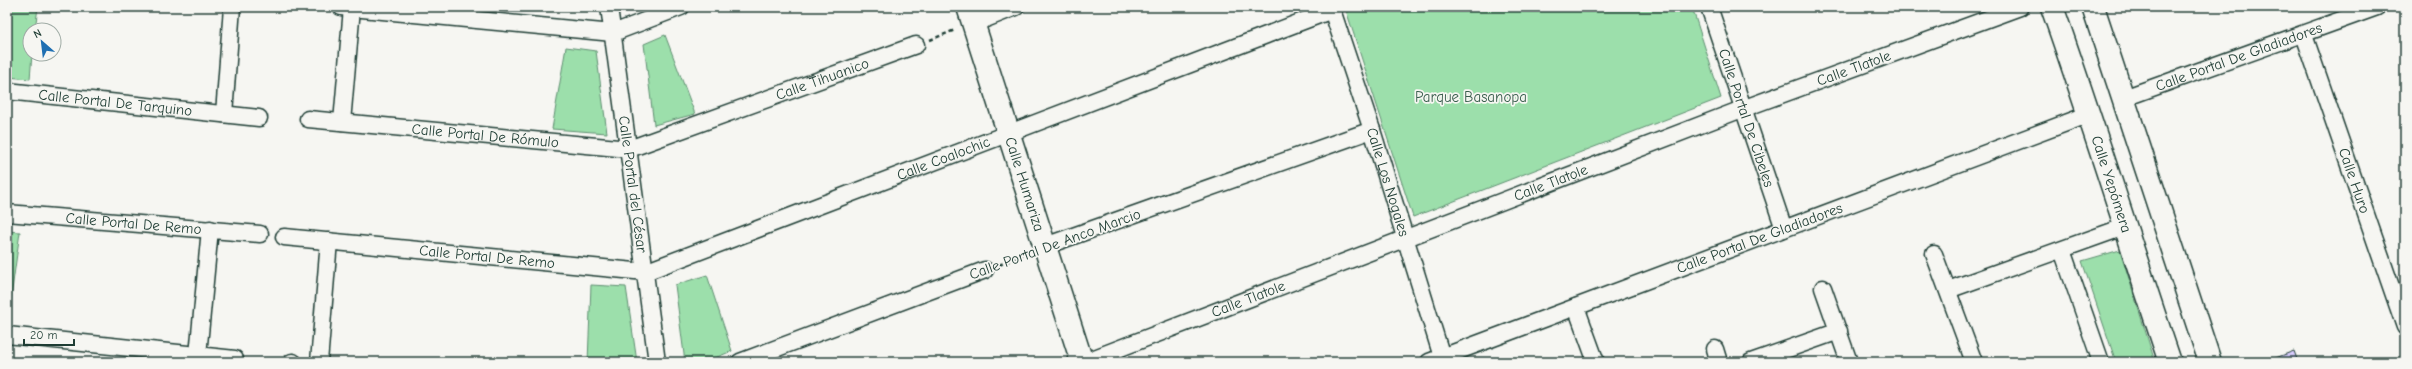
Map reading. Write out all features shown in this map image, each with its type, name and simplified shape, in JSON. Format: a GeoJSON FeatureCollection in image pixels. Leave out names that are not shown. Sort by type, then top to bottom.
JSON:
{"type":"FeatureCollection","features":[{"type":"Feature","properties":{"kind":"main road","name":"Calle Yepómera"},"geometry":{"type":"LineString","coordinates":[[2052,7],[2090,114],[2124,227],[2170,362]]}},
{"type":"Feature","properties":{"kind":"main road"},"geometry":{"type":"LineString","coordinates":[[2093,7],[2210,362]]}},
{"type":"Feature","properties":{"kind":"main road","name":"Calle Humariza"},"geometry":{"type":"LineString","coordinates":[[970,15],[1083,362]]}},
{"type":"Feature","properties":{"kind":"street"},"geometry":{"type":"LineString","coordinates":[[224,114],[232,7]]}},
{"type":"Feature","properties":{"kind":"street","name":"Calle Portal del César"},"geometry":{"type":"LineString","coordinates":[[609,7],[657,362]]}},
{"type":"Feature","properties":{"kind":"street"},"geometry":{"type":"LineString","coordinates":[[342,122],[346,8],[613,33],[681,7]]}},
{"type":"Feature","properties":{"kind":"street"},"geometry":{"type":"LineString","coordinates":[[970,15],[1016,7]]}},
{"type":"Feature","properties":{"kind":"street","name":"Calle Portal De Cibeles"},"geometry":{"type":"LineString","coordinates":[[1709,7],[1742,109],[1784,229]]}},
{"type":"Feature","properties":{"kind":"street","name":"Calle Tlatole"},"geometry":{"type":"LineString","coordinates":[[1083,362],[1742,109],[2020,7]]}},
{"type":"Feature","properties":{"kind":"street","name":"Calle Portal De Gladiadores"},"geometry":{"type":"LineString","coordinates":[[2124,98],[2304,35],[2377,7]]}},
{"type":"Feature","properties":{"kind":"street","name":"Calle Los Nogales"},"geometry":{"type":"LineString","coordinates":[[1331,8],[1372,130],[1404,240],[1435,360]]}},
{"type":"Feature","properties":{"kind":"street","name":"Calle Coalochic"},"geometry":{"type":"LineString","coordinates":[[645,272],[1009,134],[1331,8]]}},
{"type":"Feature","properties":{"kind":"street","name":"Calle Huro"},"geometry":{"type":"LineString","coordinates":[[2304,35],[2405,327]]}},
{"type":"Feature","properties":{"kind":"street","name":"Calle Tihuanico"},"geometry":{"type":"LineString","coordinates":[[628,149],[916,45]]}},
{"type":"Feature","properties":{"kind":"street","name":"Calle Portal De Tarquino"},"geometry":{"type":"LineString","coordinates":[[7,91],[259,118]]}},
{"type":"Feature","properties":{"kind":"street","name":"Calle Portal De Gladiadores"},"geometry":{"type":"LineString","coordinates":[[1435,360],[2090,114]]}},
{"type":"Feature","properties":{"kind":"street","name":"Calle Portal De Rómulo"},"geometry":{"type":"LineString","coordinates":[[308,119],[628,149]]}},
{"type":"Feature","properties":{"kind":"street","name":"Calle Portal De Anco Marcio"},"geometry":{"type":"LineString","coordinates":[[1045,246],[1372,130]]}},
{"type":"Feature","properties":{"kind":"street","name":"Calle Portal De Remo"},"geometry":{"type":"LineString","coordinates":[[7,213],[260,234]]}},
{"type":"Feature","properties":{"kind":"street"},"geometry":{"type":"LineString","coordinates":[[1948,290],[2124,227]]}},
{"type":"Feature","properties":{"kind":"street"},"geometry":{"type":"LineString","coordinates":[[198,355],[210,229]]}},
{"type":"Feature","properties":{"kind":"street","name":"Calle Portal De Remo"},"geometry":{"type":"LineString","coordinates":[[284,237],[645,272]]}},
{"type":"Feature","properties":{"kind":"street"},"geometry":{"type":"LineString","coordinates":[[319,362],[328,242]]}},
{"type":"Feature","properties":{"kind":"street"},"geometry":{"type":"LineString","coordinates":[[2062,250],[2101,362]]}},
{"type":"Feature","properties":{"kind":"street"},"geometry":{"type":"LineString","coordinates":[[1934,254],[1974,362]]}},
{"type":"Feature","properties":{"kind":"street","name":"Calle Portal De Anco Marcio"},"geometry":{"type":"LineString","coordinates":[[740,362],[986,270]]}},
{"type":"Feature","properties":{"kind":"street"},"geometry":{"type":"LineString","coordinates":[[1823,288],[1849,362]]}},
{"type":"Feature","properties":{"kind":"street"},"geometry":{"type":"LineString","coordinates":[[1576,307],[1596,362]]}},
{"type":"Feature","properties":{"kind":"street"},"geometry":{"type":"LineString","coordinates":[[1751,362],[1839,331]]}},
{"type":"Feature","properties":{"kind":"street"},"geometry":{"type":"LineString","coordinates":[[7,335],[235,359]]}},
{"type":"Feature","properties":{"kind":"path"},"geometry":{"type":"LineString","coordinates":[[916,45],[970,15]]}},
{"type":"Feature","properties":{"kind":"path","name":"Calle Portal De Anco Marcio"},"geometry":{"type":"LineString","coordinates":[[986,270],[1045,246]]}},
{"type":"Feature","properties":{"kind":"green space"},"geometry":{"type":"Polygon","coordinates":[[[7,7],[38,7],[36,22],[22,22],[22,62],[31,62],[30,79],[7,77],[7,7]]]}},
{"type":"Feature","properties":{"kind":"green space","name":"Parque Basanopa"},"geometry":{"type":"Polygon","coordinates":[[[1345,7],[1692,7],[1721,98],[1413,217],[1345,7]]]}},
{"type":"Feature","properties":{"kind":"green space"},"geometry":{"type":"Polygon","coordinates":[[[665,35],[695,114],[654,125],[644,44],[665,35]]]}},
{"type":"Feature","properties":{"kind":"green space"},"geometry":{"type":"Polygon","coordinates":[[[566,47],[596,51],[607,133],[552,129],[566,47]]]}},
{"type":"Feature","properties":{"kind":"green space"},"geometry":{"type":"Polygon","coordinates":[[[7,231],[20,232],[8,319],[7,318],[7,231]]]}},
{"type":"Feature","properties":{"kind":"green space"},"geometry":{"type":"Polygon","coordinates":[[[2120,250],[2155,362],[2116,362],[2082,261],[2120,250]]]}},
{"type":"Feature","properties":{"kind":"green space"},"geometry":{"type":"Polygon","coordinates":[[[707,275],[732,351],[705,362],[685,362],[675,285],[707,275]]]}},
{"type":"Feature","properties":{"kind":"green space"},"geometry":{"type":"Polygon","coordinates":[[[591,285],[626,287],[637,362],[588,362],[591,285]]]}},
{"type":"Feature","properties":{"kind":"building"},"geometry":{"type":"Polygon","coordinates":[[[2294,351],[2298,362],[2265,362],[2294,351]]]}}]}
